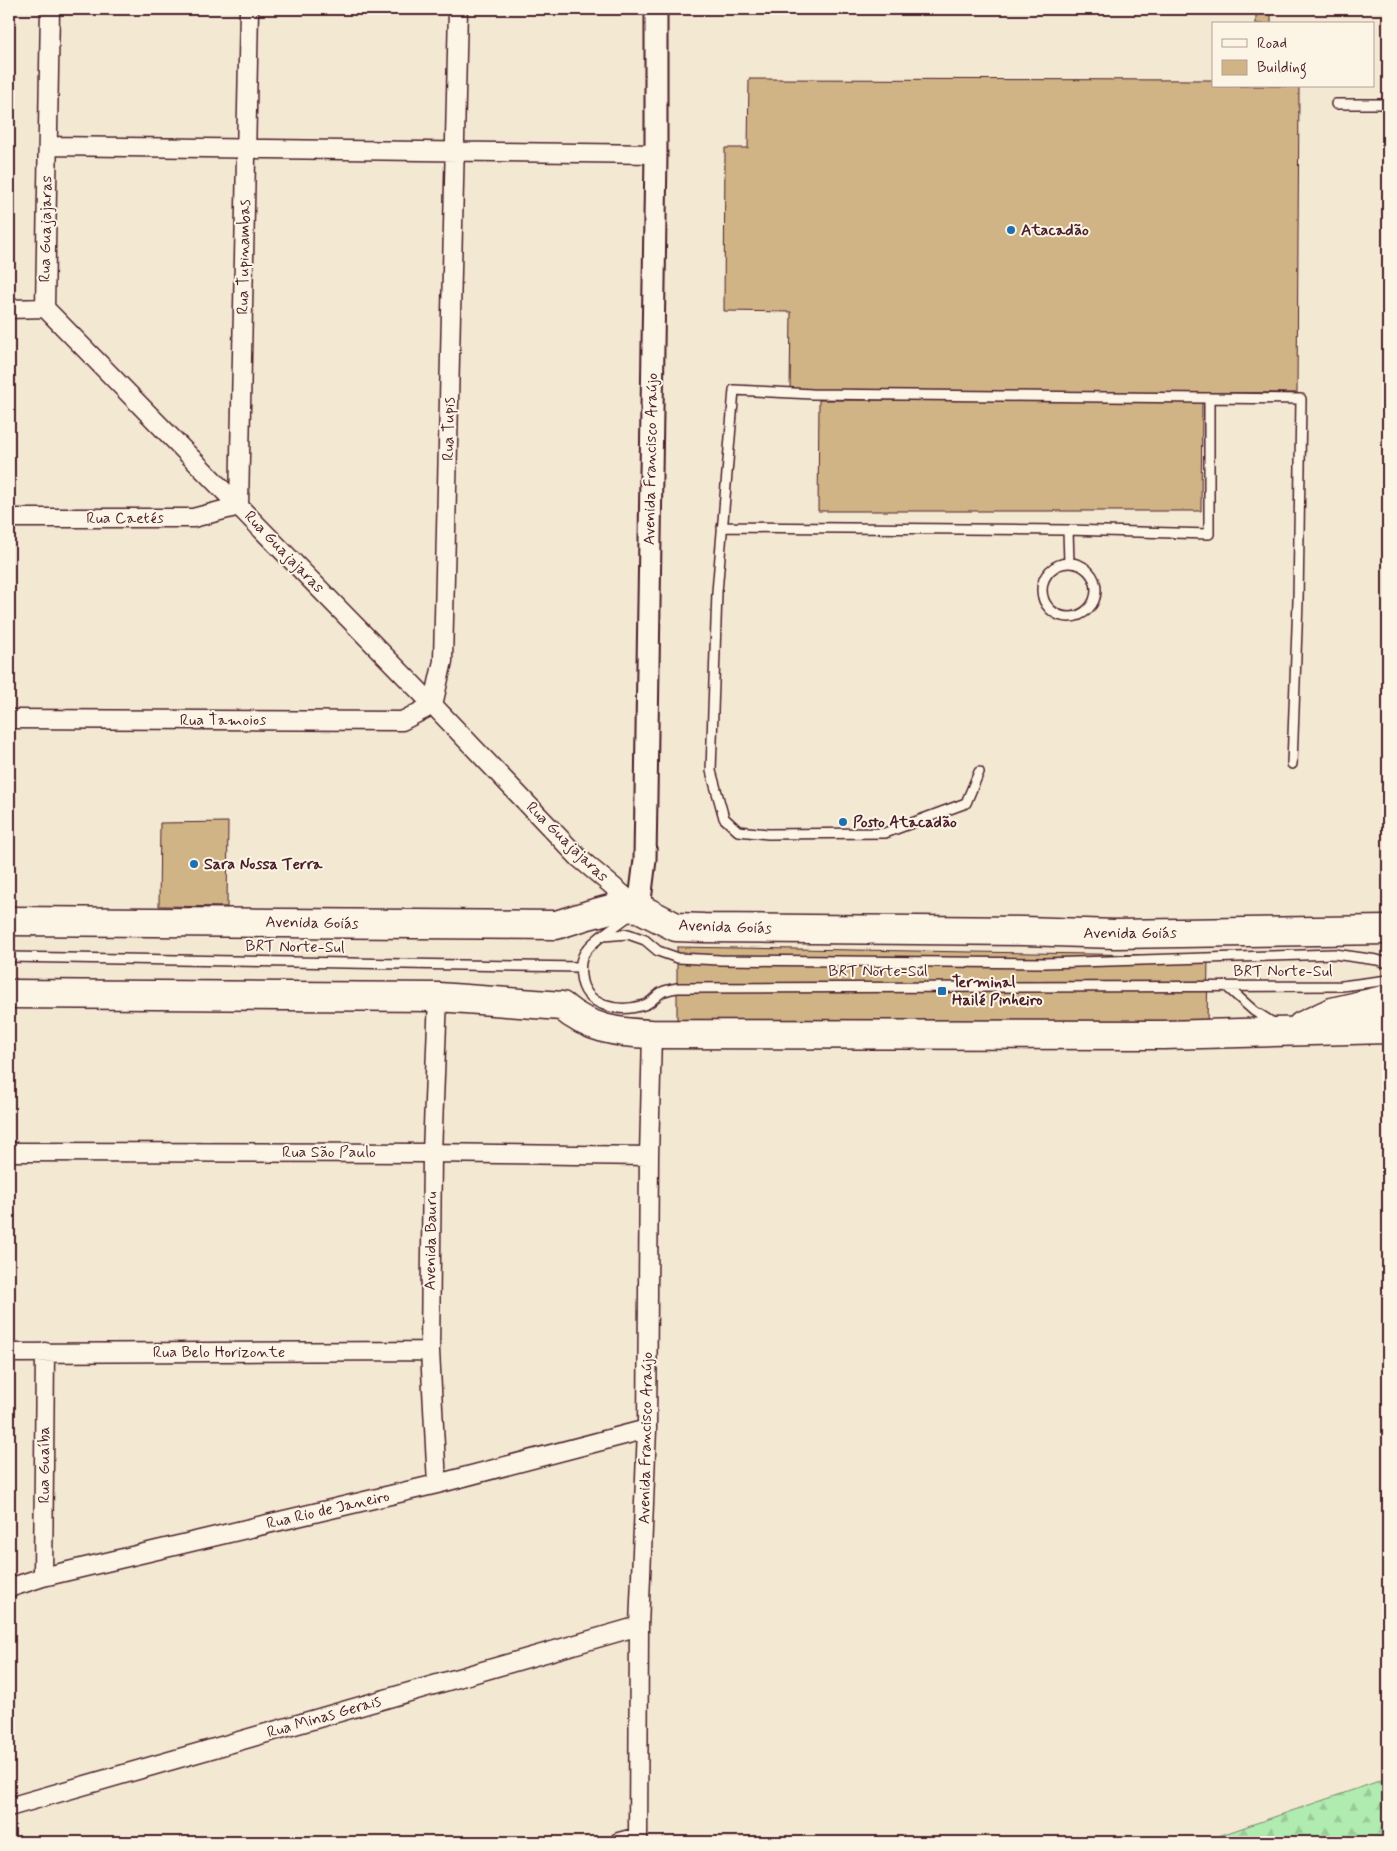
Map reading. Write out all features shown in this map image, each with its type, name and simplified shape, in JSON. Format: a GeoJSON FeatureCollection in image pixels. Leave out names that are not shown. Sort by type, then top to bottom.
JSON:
{"type":"FeatureCollection","features":[{"type":"Feature","properties":{"kind":"main road","name":"Avenida Goiás"},"geometry":{"type":"LineString","coordinates":[[9,921],[556,926],[588,914],[618,907],[639,908],[676,927],[704,928],[1024,931],[1116,934],[1388,930]]}},
{"type":"Feature","properties":{"kind":"main road"},"geometry":{"type":"LineString","coordinates":[[1285,932],[1388,948]]}},
{"type":"Feature","properties":{"kind":"main road"},"geometry":{"type":"LineString","coordinates":[[9,994],[438,997],[562,1006],[568,1012],[594,1026],[610,1031],[625,1025],[1163,1036],[1388,1029]]}},
{"type":"Feature","properties":{"kind":"main road"},"geometry":{"type":"LineString","coordinates":[[1289,1032],[1332,1012],[1388,999]]}},
{"type":"Feature","properties":{"kind":"street","name":"Rua Guajajaras"},"geometry":{"type":"LineString","coordinates":[[50,9],[45,308],[240,506],[580,858],[639,908]]}},
{"type":"Feature","properties":{"kind":"street","name":"Rua Tupinambas"},"geometry":{"type":"LineString","coordinates":[[240,506],[249,9]]}},
{"type":"Feature","properties":{"kind":"street","name":"Rua Tupis"},"geometry":{"type":"LineString","coordinates":[[433,705],[443,661],[458,9]]}},
{"type":"Feature","properties":{"kind":"street","name":"Avenida Francisco Araújo"},"geometry":{"type":"LineString","coordinates":[[639,908],[645,860],[656,154],[656,9]]}},
{"type":"Feature","properties":{"kind":"street"},"geometry":{"type":"LineString","coordinates":[[48,146],[656,154]]}},
{"type":"Feature","properties":{"kind":"street"},"geometry":{"type":"LineString","coordinates":[[9,308],[45,308]]}},
{"type":"Feature","properties":{"kind":"street","name":"Rua Caetés"},"geometry":{"type":"LineString","coordinates":[[9,518],[193,518],[240,506]]}},
{"type":"Feature","properties":{"kind":"street","name":"Rua Tamoios"},"geometry":{"type":"LineString","coordinates":[[9,719],[402,721],[433,705]]}},
{"type":"Feature","properties":{"kind":"street","name":"Avenida Bauru"},"geometry":{"type":"LineString","coordinates":[[437,1484],[430,1351],[432,1152],[438,997]]}},
{"type":"Feature","properties":{"kind":"street","name":"Avenida Francisco Araújo"},"geometry":{"type":"LineString","coordinates":[[625,1025],[649,1156],[647,1429],[639,1626],[638,1840]]}},
{"type":"Feature","properties":{"kind":"street","name":"Rua São Paulo"},"geometry":{"type":"LineString","coordinates":[[9,1152],[432,1152],[649,1156]]}},
{"type":"Feature","properties":{"kind":"street","name":"Rua Belo Horizonte"},"geometry":{"type":"LineString","coordinates":[[9,1353],[430,1351]]}},
{"type":"Feature","properties":{"kind":"street","name":"Rua Guaíba"},"geometry":{"type":"LineString","coordinates":[[43,1577],[45,1352]]}},
{"type":"Feature","properties":{"kind":"street","name":"Rua Rio de Janeiro"},"geometry":{"type":"LineString","coordinates":[[9,1588],[43,1577],[437,1484],[647,1429]]}},
{"type":"Feature","properties":{"kind":"street","name":"Rua Minas Gerais"},"geometry":{"type":"LineString","coordinates":[[9,1808],[639,1626]]}},
{"type":"Feature","properties":{"kind":"street"},"geometry":{"type":"LineString","coordinates":[[618,1842],[638,1840]]}},
{"type":"Feature","properties":{"kind":"lane"},"geometry":{"type":"LineString","coordinates":[[1336,104],[1388,104]]}},
{"type":"Feature","properties":{"kind":"lane"},"geometry":{"type":"LineString","coordinates":[[979,772],[966,803],[885,833],[768,834],[738,831],[724,818],[711,771],[716,592],[734,390],[812,394],[1300,400],[1298,601],[1292,764]]}},
{"type":"Feature","properties":{"kind":"lane"},"geometry":{"type":"LineString","coordinates":[[722,527],[1068,530],[1209,534],[1209,398]]}},
{"type":"Feature","properties":{"kind":"lane"},"geometry":{"type":"LineString","coordinates":[[1068,530],[1069,563]]}},
{"type":"Feature","properties":{"kind":"lane"},"geometry":{"type":"LineString","coordinates":[[1069,563],[1080,565],[1088,571],[1094,579],[1096,590],[1095,600],[1089,609],[1080,615],[1070,618],[1059,616],[1051,610],[1045,601],[1042,591],[1044,580],[1050,571],[1059,565],[1069,563]]}},
{"type":"Feature","properties":{"kind":"lane"},"geometry":{"type":"LineString","coordinates":[[625,1025],[586,994],[582,985],[580,966],[583,955],[591,945],[639,908]]}},
{"type":"Feature","properties":{"kind":"lane","name":"BRT Norte-Sul"},"geometry":{"type":"LineString","coordinates":[[603,937],[628,934],[645,940],[658,951],[678,958],[711,960],[1046,963],[1334,954],[1388,963]]}},
{"type":"Feature","properties":{"kind":"lane","name":"BRT Norte-Sul"},"geometry":{"type":"LineString","coordinates":[[9,957],[580,966]]}},
{"type":"Feature","properties":{"kind":"lane","name":"BRT Norte-Sul"},"geometry":{"type":"LineString","coordinates":[[592,1000],[610,1007],[644,1006],[653,1001],[662,992],[677,988],[1342,986],[1388,980]]}},
{"type":"Feature","properties":{"kind":"lane"},"geometry":{"type":"LineString","coordinates":[[1226,986],[1254,1011],[1289,1032]]}},
{"type":"Feature","properties":{"kind":"green space"},"geometry":{"type":"Polygon","coordinates":[[[1388,1778],[1388,1842],[1201,1842],[1388,1778]]]}},
{"type":"Feature","properties":{"kind":"building"},"geometry":{"type":"Polygon","coordinates":[[[1256,9],[1271,9],[1271,22],[1256,22],[1256,9]]]}},
{"type":"Feature","properties":{"kind":"building","name":"Atacadão"},"geometry":{"type":"Polygon","coordinates":[[[749,79],[1212,80],[1212,88],[1299,88],[1297,393],[790,391],[791,312],[724,311],[725,148],[748,148],[749,79]]]}},
{"type":"Feature","properties":{"kind":"building"},"geometry":{"type":"Polygon","coordinates":[[[819,400],[1202,400],[1201,511],[818,511],[819,400]]]}},
{"type":"Feature","properties":{"kind":"building","name":"Sara Nossa Terra"},"geometry":{"type":"Polygon","coordinates":[[[228,822],[227,907],[159,906],[160,823],[228,822]]]}},
{"type":"Feature","properties":{"kind":"building","name":"Terminal Hailé Pinheiro"},"geometry":{"type":"Polygon","coordinates":[[[677,947],[1208,956],[1207,1027],[677,1026],[677,947]]]}},
{"type":"Feature","properties":{"kind":"place","name":"Atacadão"},"geometry":{"type":"Point","coordinates":[1011,230]}},
{"type":"Feature","properties":{"kind":"place","name":"Posto Atacadão"},"geometry":{"type":"Point","coordinates":[843,822]}},
{"type":"Feature","properties":{"kind":"place","name":"Sara Nossa Terra"},"geometry":{"type":"Point","coordinates":[194,864]}},
{"type":"Feature","properties":{"kind":"place","name":"Terminal Hailé Pinheiro"},"geometry":{"type":"Point","coordinates":[942,991]}}]}
